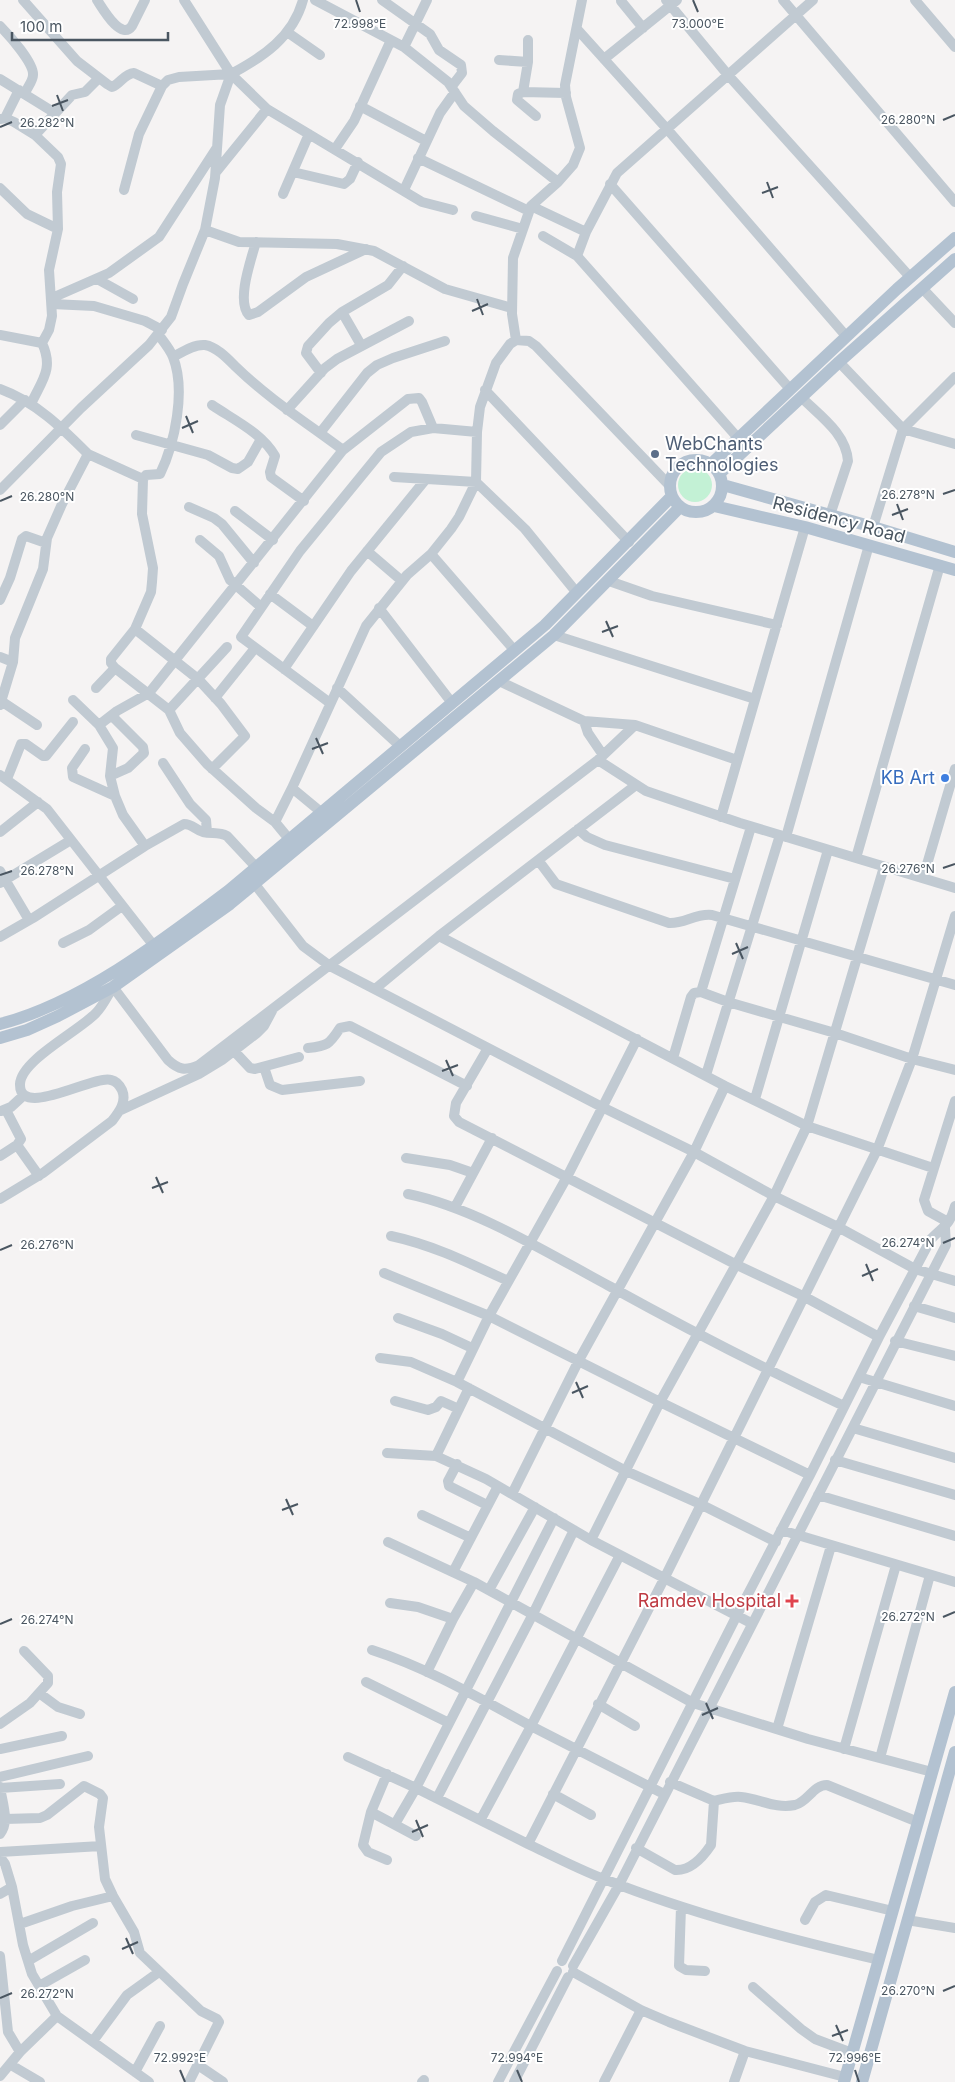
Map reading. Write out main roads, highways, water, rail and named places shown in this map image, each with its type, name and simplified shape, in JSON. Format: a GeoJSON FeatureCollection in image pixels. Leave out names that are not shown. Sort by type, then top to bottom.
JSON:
{"type":"FeatureCollection","features":[{"type":"Feature","properties":{"kind":"main road"},"geometry":{"type":"LineString","coordinates":[[711,464],[846,336],[955,238]]}},
{"type":"Feature","properties":{"kind":"main road"},"geometry":{"type":"LineString","coordinates":[[722,479],[801,397],[955,259]]}},
{"type":"Feature","properties":{"kind":"main road"},"geometry":{"type":"LineString","coordinates":[[693,459],[711,464],[722,479],[722,492],[714,506],[697,512],[680,507],[671,491],[672,475],[677,467],[693,459]]}},
{"type":"Feature","properties":{"kind":"main road","name":"Residency Road"},"geometry":{"type":"LineString","coordinates":[[722,479],[830,515],[955,552]]}},
{"type":"Feature","properties":{"kind":"main road"},"geometry":{"type":"LineString","coordinates":[[0,1024],[63,1000],[135,959],[213,902],[545,626],[629,542],[671,491]]}},
{"type":"Feature","properties":{"kind":"main road","name":"Residency Road"},"geometry":{"type":"LineString","coordinates":[[714,506],[805,527],[955,570]]}},
{"type":"Feature","properties":{"kind":"main road"},"geometry":{"type":"LineString","coordinates":[[0,1038],[27,1030],[113,987],[230,904],[554,634],[680,507]]}},
{"type":"Feature","properties":{"kind":"main road"},"geometry":{"type":"LineString","coordinates":[[845,2080],[955,1692]]}},
{"type":"Feature","properties":{"kind":"main road"},"geometry":{"type":"LineString","coordinates":[[862,2082],[955,1752]]}},
{"type":"Feature","properties":{"kind":"place","name":"WebChants Technologies"},"geometry":{"type":"Point","coordinates":[655,454]}},
{"type":"Feature","properties":{"kind":"place","name":"KB Art"},"geometry":{"type":"Point","coordinates":[945,778]}},
{"type":"Feature","properties":{"kind":"place","name":"Ramdev Hospital"},"geometry":{"type":"Point","coordinates":[792,1601]}}]}
